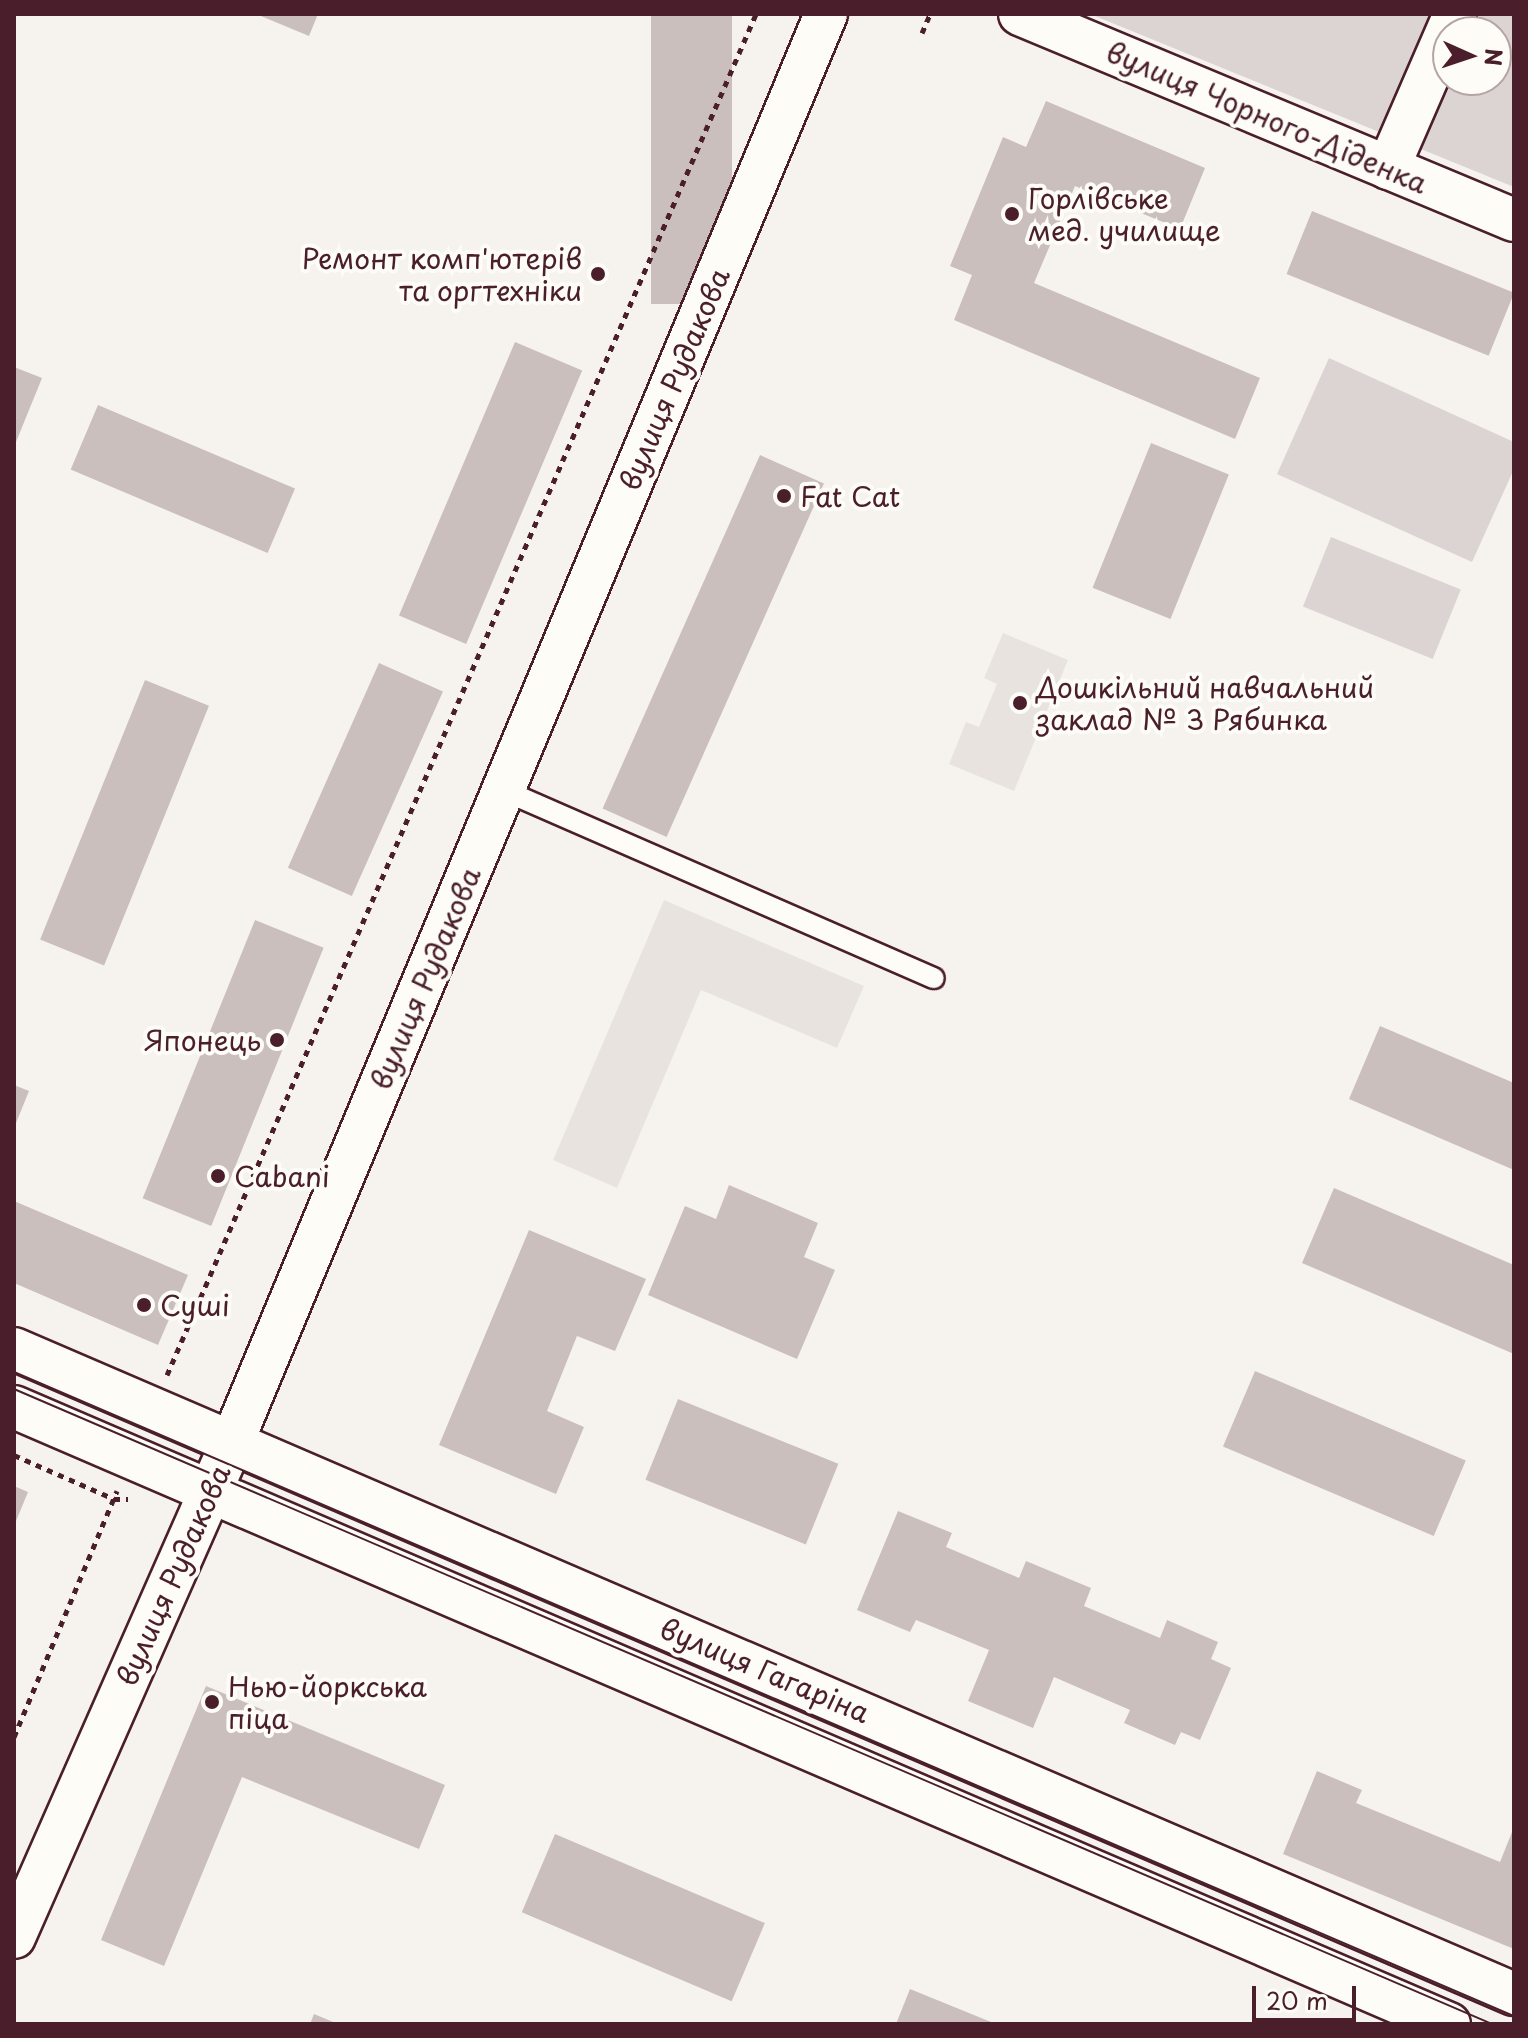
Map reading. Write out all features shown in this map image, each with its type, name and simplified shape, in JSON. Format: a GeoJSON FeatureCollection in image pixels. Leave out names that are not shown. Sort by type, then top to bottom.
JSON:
{"type":"FeatureCollection","features":[{"type":"Feature","properties":{"kind":"street","name":"вулиця Рудакова"},"geometry":{"type":"LineString","coordinates":[[14,1937],[233,1440],[826,14]]}},
{"type":"Feature","properties":{"kind":"street","name":"вулиця Чорного-Діденка"},"geometry":{"type":"LineString","coordinates":[[1020,14],[1514,220]]}},
{"type":"Feature","properties":{"kind":"street"},"geometry":{"type":"LineString","coordinates":[[1388,168],[1455,14]]}},
{"type":"Feature","properties":{"kind":"street","name":"вулиця Гагаріна"},"geometry":{"type":"LineString","coordinates":[[14,1349],[233,1440],[1514,1994]]}},
{"type":"Feature","properties":{"kind":"street","name":"вулиця Гагаріна"},"geometry":{"type":"LineString","coordinates":[[14,1407],[1449,2024]]}},
{"type":"Feature","properties":{"kind":"lane"},"geometry":{"type":"LineString","coordinates":[[503,790],[934,978]]}},
{"type":"Feature","properties":{"kind":"path"},"geometry":{"type":"LineString","coordinates":[[153,1407],[756,14]]}},
{"type":"Feature","properties":{"kind":"path"},"geometry":{"type":"LineString","coordinates":[[922,33],[930,14]]}},
{"type":"Feature","properties":{"kind":"path"},"geometry":{"type":"LineString","coordinates":[[14,1737],[132,1457]]}},
{"type":"Feature","properties":{"kind":"shaded area"},"geometry":{"type":"Polygon","coordinates":[[[1090,14],[1514,14],[1514,187],[1090,14]]]}},
{"type":"Feature","properties":{"kind":"shaded area"},"geometry":{"type":"Polygon","coordinates":[[[1329,358],[1514,442],[1514,469],[1472,562],[1277,474],[1329,358]]]}},
{"type":"Feature","properties":{"kind":"shaded area"},"geometry":{"type":"Polygon","coordinates":[[[1331,537],[1461,589],[1433,659],[1303,607],[1331,537]]]}},
{"type":"Feature","properties":{"kind":"shaded area","name":"Дошкільний навчальний заклад № 3 Рябинка"},"geometry":{"type":"Polygon","coordinates":[[[1003,633],[1068,660],[1014,791],[949,764],[966,722],[979,727],[997,684],[984,678],[1003,633]]]}},
{"type":"Feature","properties":{"kind":"shaded area"},"geometry":{"type":"Polygon","coordinates":[[[664,900],[864,986],[837,1048],[701,990],[617,1188],[553,1160],[664,900]]]}},
{"type":"Feature","properties":{"kind":"building"},"geometry":{"type":"Polygon","coordinates":[[[256,14],[318,14],[309,36],[256,14]]]}},
{"type":"Feature","properties":{"kind":"building"},"geometry":{"type":"Polygon","coordinates":[[[651,14],[732,14],[732,304],[651,304],[651,14]]]}},
{"type":"Feature","properties":{"kind":"building"},"geometry":{"type":"Polygon","coordinates":[[[1046,101],[1205,168],[1180,229],[1075,186],[1034,283],[1260,378],[1235,439],[954,320],[972,275],[950,266],[1003,137],[1026,147],[1046,101]]]}},
{"type":"Feature","properties":{"kind":"building"},"geometry":{"type":"Polygon","coordinates":[[[1312,211],[1514,293],[1489,356],[1287,274],[1312,211]]]}},
{"type":"Feature","properties":{"kind":"building"},"geometry":{"type":"Polygon","coordinates":[[[515,342],[582,371],[466,644],[399,615],[515,342]]]}},
{"type":"Feature","properties":{"kind":"building"},"geometry":{"type":"Polygon","coordinates":[[[14,367],[42,378],[14,447],[14,367]]]}},
{"type":"Feature","properties":{"kind":"building"},"geometry":{"type":"Polygon","coordinates":[[[98,405],[295,489],[268,553],[71,469],[98,405]]]}},
{"type":"Feature","properties":{"kind":"building"},"geometry":{"type":"Polygon","coordinates":[[[1151,443],[1229,474],[1170,619],[1093,588],[1151,443]]]}},
{"type":"Feature","properties":{"kind":"building"},"geometry":{"type":"Polygon","coordinates":[[[760,455],[824,483],[667,837],[603,809],[760,455]]]}},
{"type":"Feature","properties":{"kind":"building"},"geometry":{"type":"Polygon","coordinates":[[[379,663],[443,691],[352,896],[288,868],[379,663]]]}},
{"type":"Feature","properties":{"kind":"building"},"geometry":{"type":"Polygon","coordinates":[[[145,680],[209,706],[104,965],[40,940],[145,680]]]}},
{"type":"Feature","properties":{"kind":"building"},"geometry":{"type":"Polygon","coordinates":[[[255,920],[324,948],[211,1226],[143,1198],[255,920]]]}},
{"type":"Feature","properties":{"kind":"building"},"geometry":{"type":"Polygon","coordinates":[[[1380,1026],[1514,1083],[1514,1170],[1349,1099],[1380,1026]]]}},
{"type":"Feature","properties":{"kind":"building"},"geometry":{"type":"Polygon","coordinates":[[[14,1085],[29,1091],[14,1128],[14,1085]]]}},
{"type":"Feature","properties":{"kind":"building"},"geometry":{"type":"Polygon","coordinates":[[[729,1185],[818,1223],[804,1257],[835,1270],[797,1359],[648,1295],[685,1206],[716,1219],[729,1185]]]}},
{"type":"Feature","properties":{"kind":"building"},"geometry":{"type":"Polygon","coordinates":[[[1334,1188],[1514,1265],[1514,1354],[1302,1263],[1334,1188]]]}},
{"type":"Feature","properties":{"kind":"building"},"geometry":{"type":"Polygon","coordinates":[[[14,1201],[188,1275],[158,1345],[14,1283],[14,1201]]]}},
{"type":"Feature","properties":{"kind":"building"},"geometry":{"type":"Polygon","coordinates":[[[529,1230],[646,1279],[615,1351],[577,1336],[547,1411],[584,1427],[556,1494],[439,1445],[529,1230]]]}},
{"type":"Feature","properties":{"kind":"building"},"geometry":{"type":"Polygon","coordinates":[[[1255,1371],[1466,1460],[1434,1536],[1223,1446],[1255,1371]]]}},
{"type":"Feature","properties":{"kind":"building"},"geometry":{"type":"Polygon","coordinates":[[[678,1399],[838,1464],[806,1544],[645,1480],[678,1399]]]}},
{"type":"Feature","properties":{"kind":"building"},"geometry":{"type":"Polygon","coordinates":[[[14,1486],[28,1492],[14,1526],[14,1486]]]}},
{"type":"Feature","properties":{"kind":"building"},"geometry":{"type":"Polygon","coordinates":[[[898,1511],[952,1533],[946,1547],[1019,1578],[1026,1561],[1091,1588],[1084,1606],[1160,1638],[1167,1620],[1218,1642],[1211,1659],[1231,1668],[1200,1740],[1181,1732],[1175,1745],[1124,1723],[1130,1710],[1054,1677],[1033,1728],[968,1701],[989,1650],[916,1620],[910,1632],[857,1610],[898,1511]]]}},
{"type":"Feature","properties":{"kind":"building"},"geometry":{"type":"Polygon","coordinates":[[[206,1686],[445,1785],[419,1849],[242,1777],[164,1966],[101,1940],[206,1686]]]}},
{"type":"Feature","properties":{"kind":"building"},"geometry":{"type":"Polygon","coordinates":[[[1317,1771],[1362,1790],[1356,1803],[1500,1862],[1514,1827],[1514,1949],[1283,1854],[1317,1771]]]}},
{"type":"Feature","properties":{"kind":"building"},"geometry":{"type":"Polygon","coordinates":[[[555,1834],[765,1923],[732,2001],[522,1912],[555,1834]]]}},
{"type":"Feature","properties":{"kind":"building"},"geometry":{"type":"Polygon","coordinates":[[[910,1989],[996,2024],[896,2024],[910,1989]]]}},
{"type":"Feature","properties":{"kind":"building"},"geometry":{"type":"Polygon","coordinates":[[[314,2014],[338,2024],[310,2024],[314,2014]]]}},
{"type":"Feature","properties":{"kind":"tram line"},"geometry":{"type":"LineString","coordinates":[[14,1372],[1514,2016]]}},
{"type":"Feature","properties":{"kind":"tram line"},"geometry":{"type":"LineString","coordinates":[[14,1389],[1492,2024]]}},
{"type":"Feature","properties":{"kind":"place","name":"Горлівське мед. училище"},"geometry":{"type":"Point","coordinates":[1012,214]}},
{"type":"Feature","properties":{"kind":"place","name":"Ремонт комп'ютерів та оргтехніки"},"geometry":{"type":"Point","coordinates":[598,274]}},
{"type":"Feature","properties":{"kind":"place","name":"Fat Cat"},"geometry":{"type":"Point","coordinates":[784,496]}},
{"type":"Feature","properties":{"kind":"place","name":"Дошкільний навчальний заклад № 3 Рябинка"},"geometry":{"type":"Point","coordinates":[1020,703]}},
{"type":"Feature","properties":{"kind":"place","name":"Японець"},"geometry":{"type":"Point","coordinates":[277,1040]}},
{"type":"Feature","properties":{"kind":"place","name":"Cabani"},"geometry":{"type":"Point","coordinates":[218,1176]}},
{"type":"Feature","properties":{"kind":"place","name":"Суші"},"geometry":{"type":"Point","coordinates":[144,1305]}},
{"type":"Feature","properties":{"kind":"place","name":"Нью-йоркська піца"},"geometry":{"type":"Point","coordinates":[212,1702]}}]}
